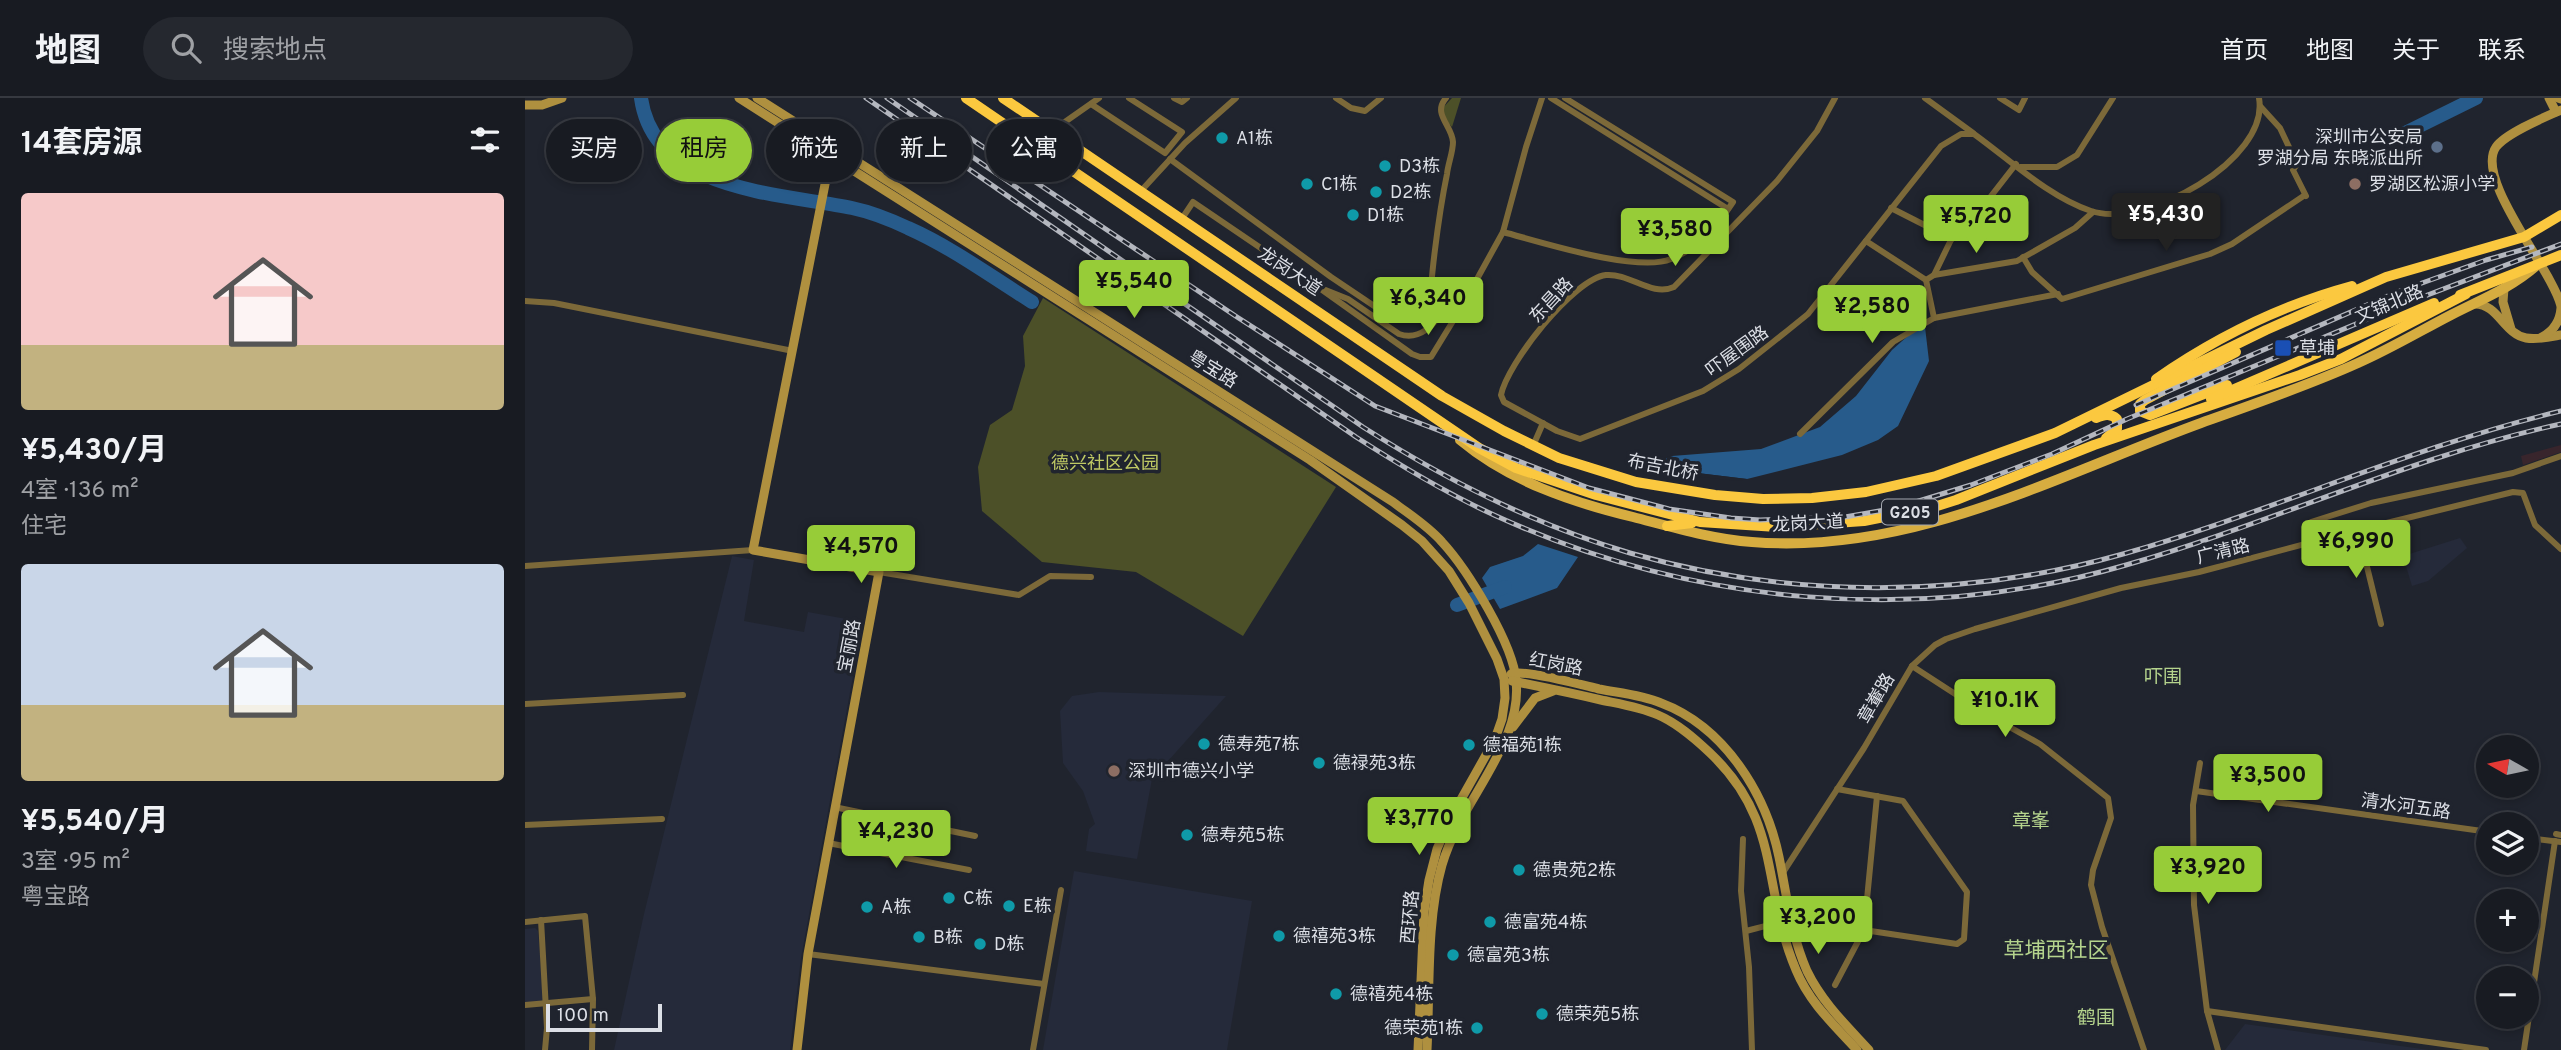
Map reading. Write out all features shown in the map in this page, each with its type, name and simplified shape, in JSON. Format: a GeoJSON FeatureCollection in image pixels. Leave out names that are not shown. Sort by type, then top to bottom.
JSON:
{"type":"FeatureCollection","features":[{"type":"Feature","properties":{"kind":"highway","name":"龙岗大道"},"geometry":{"type":"LineString","coordinates":[[966,98],[1479,447],[1516,468],[1651,510],[1700,522],[1777,527],[1843,524],[1887,517],[1934,507],[1987,489],[2094,445],[2155,424]]}},
{"type":"Feature","properties":{"kind":"highway","name":"龙岗大道"},"geometry":{"type":"LineString","coordinates":[[1003,98],[1016,103],[1037,119]]}},
{"type":"Feature","properties":{"kind":"highway","name":"龙岗大道"},"geometry":{"type":"LineString","coordinates":[[1082,152],[1441,396],[1532,446],[1604,473]]}},
{"type":"Feature","properties":{"kind":"highway","name":"文锦北路"},"geometry":{"type":"LineString","coordinates":[[2133,394],[2170,369],[2251,323],[2328,293],[2524,237],[2561,215]]}},
{"type":"Feature","properties":{"kind":"highway","name":"文锦北路"},"geometry":{"type":"LineString","coordinates":[[2155,424],[2432,304],[2466,294],[2561,255]]}},
{"type":"Feature","properties":{"kind":"highway","name":"文锦北路"},"geometry":{"type":"LineString","coordinates":[[2188,370],[2289,320],[2386,277]]}},
{"type":"Feature","properties":{"kind":"highway"},"geometry":{"type":"LineString","coordinates":[[2155,424],[2254,392],[2341,359],[2466,294]]}},
{"type":"Feature","properties":{"kind":"highway"},"geometry":{"type":"LineString","coordinates":[[2289,320],[2226,359],[2145,400],[2140,404],[2140,411],[2146,415],[2157,413],[2313,355]]}},
{"type":"Feature","properties":{"kind":"highway","name":"龙岗大道"},"geometry":{"type":"LineString","coordinates":[[1715,495],[1763,499],[1812,498],[1891,487],[1947,472],[2073,426],[2133,394],[2188,370]]}},
{"type":"Feature","properties":{"kind":"highway"},"geometry":{"type":"LineString","coordinates":[[2073,426],[2105,415],[2117,419],[2117,429],[2094,445]]}},
{"type":"Feature","properties":{"kind":"highway","name":"布吉北桥"},"geometry":{"type":"LineString","coordinates":[[1604,473],[1636,482],[1715,495]]}},
{"type":"Feature","properties":{"kind":"highway"},"geometry":{"type":"LineString","coordinates":[[1667,526],[1700,522]]}},
{"type":"Feature","properties":{"kind":"main road"},"geometry":{"type":"LineString","coordinates":[[525,105],[542,105],[562,98]]}},
{"type":"Feature","properties":{"kind":"main road","name":"粤宝路"},"geometry":{"type":"LineString","coordinates":[[739,98],[771,119]]}},
{"type":"Feature","properties":{"kind":"main road","name":"粤宝路"},"geometry":{"type":"LineString","coordinates":[[757,98],[791,119]]}},
{"type":"Feature","properties":{"kind":"main road"},"geometry":{"type":"LineString","coordinates":[[2539,338],[2554,328],[2559,320],[2561,307],[2557,293],[2495,180],[2492,157],[2504,139],[2558,111],[2549,98]]}},
{"type":"Feature","properties":{"kind":"main road","name":"粤宝路"},"geometry":{"type":"LineString","coordinates":[[862,164],[1393,502],[1442,542],[1472,582],[1492,618],[1516,677]]}},
{"type":"Feature","properties":{"kind":"main road","name":"粤宝路"},"geometry":{"type":"LineString","coordinates":[[862,178],[1310,460],[1422,541],[1449,571],[1462,591],[1504,679]]}},
{"type":"Feature","properties":{"kind":"main road"},"geometry":{"type":"LineString","coordinates":[[826,182],[753,550],[879,572]]}},
{"type":"Feature","properties":{"kind":"main road"},"geometry":{"type":"LineString","coordinates":[[2511,329],[2503,302],[2504,288],[2540,263]]}},
{"type":"Feature","properties":{"kind":"main road","name":"龙岗大道"},"geometry":{"type":"LineString","coordinates":[[1436,419],[1480,457],[1518,478],[1605,510],[1737,541],[1768,543],[1845,539],[1907,530],[2011,499],[2359,363],[2504,288]]}},
{"type":"Feature","properties":{"kind":"main road"},"geometry":{"type":"LineString","coordinates":[[2475,304],[2491,309],[2521,337],[2561,335]]}},
{"type":"Feature","properties":{"kind":"main road","name":"宝丽路"},"geometry":{"type":"LineString","coordinates":[[797,1050],[808,954],[879,572]]}},
{"type":"Feature","properties":{"kind":"main road","name":"红岗路"},"geometry":{"type":"LineString","coordinates":[[1504,679],[1516,677],[1648,699],[1673,708],[1723,746],[1756,793],[1774,835],[1796,938],[1810,976],[1831,1009],[1869,1050]]}},
{"type":"Feature","properties":{"kind":"main road","name":"红岗路"},"geometry":{"type":"LineString","coordinates":[[1516,677],[1560,691],[1659,715],[1713,755],[1741,789],[1760,825],[1781,922],[1804,987],[1824,1016],[1857,1050]]}},
{"type":"Feature","properties":{"kind":"main road","name":"西环路"},"geometry":{"type":"LineString","coordinates":[[1427,1050],[1433,913],[1441,867],[1458,824],[1503,743],[1514,713],[1516,677]]}},
{"type":"Feature","properties":{"kind":"main road","name":"西环路"},"geometry":{"type":"LineString","coordinates":[[1418,1050],[1424,920],[1429,880],[1437,849],[1450,820],[1499,730],[1504,709],[1504,679]]}},
{"type":"Feature","properties":{"kind":"main road"},"geometry":{"type":"LineString","coordinates":[[1503,743],[1535,698],[1546,692],[1560,691]]}},
{"type":"Feature","properties":{"kind":"street"},"geometry":{"type":"LineString","coordinates":[[1069,119],[1099,98]]}},
{"type":"Feature","properties":{"kind":"street"},"geometry":{"type":"LineString","coordinates":[[1091,104],[1165,153],[1182,132],[1129,98]]}},
{"type":"Feature","properties":{"kind":"street"},"geometry":{"type":"LineString","coordinates":[[1174,98],[1182,102],[1187,98]]}},
{"type":"Feature","properties":{"kind":"street"},"geometry":{"type":"LineString","coordinates":[[1140,192],[1211,117],[1236,98]]}},
{"type":"Feature","properties":{"kind":"street"},"geometry":{"type":"LineString","coordinates":[[1336,98],[1351,108],[1365,111],[1381,98]]}},
{"type":"Feature","properties":{"kind":"street"},"geometry":{"type":"LineString","coordinates":[[1433,323],[1429,317],[1438,228],[1453,141],[1440,111],[1440,104],[1446,98]]}},
{"type":"Feature","properties":{"kind":"street"},"geometry":{"type":"LineString","coordinates":[[1181,220],[1193,202],[1412,354],[1420,358],[1431,357],[1503,232],[1542,98]]}},
{"type":"Feature","properties":{"kind":"street"},"geometry":{"type":"LineString","coordinates":[[1551,98],[1728,209]]}},
{"type":"Feature","properties":{"kind":"street"},"geometry":{"type":"LineString","coordinates":[[1503,232],[1623,260],[1649,263],[1669,260],[1686,252],[1703,239],[1733,202],[1565,98]]}},
{"type":"Feature","properties":{"kind":"street","name":"东昌路"},"geometry":{"type":"LineString","coordinates":[[1507,375],[1564,302],[1579,287],[1593,279],[1606,275],[1621,276],[1666,290],[1682,281],[1777,181],[1817,131],[1835,98]]}},
{"type":"Feature","properties":{"kind":"street"},"geometry":{"type":"LineString","coordinates":[[1925,98],[2056,194],[2093,212],[2122,214],[2140,211],[2182,194],[2206,180],[2237,153],[2249,136],[2260,106],[2259,98]]}},
{"type":"Feature","properties":{"kind":"street"},"geometry":{"type":"LineString","coordinates":[[2000,98],[2019,110],[2025,98]]}},
{"type":"Feature","properties":{"kind":"street"},"geometry":{"type":"LineString","coordinates":[[2018,166],[2057,167],[2077,155],[2113,98]]}},
{"type":"Feature","properties":{"kind":"street"},"geometry":{"type":"LineString","coordinates":[[2023,257],[2032,272],[2062,299],[2210,254],[2232,244],[2305,195],[2293,170],[2297,164],[2280,128],[2260,106]]}},
{"type":"Feature","properties":{"kind":"street","name":"吓屋围路"},"geometry":{"type":"LineString","coordinates":[[1507,375],[1501,395],[1504,402],[1573,438],[1589,438],[1703,391],[1756,357],[1808,314],[1941,146],[1961,134],[1975,134]]}},
{"type":"Feature","properties":{"kind":"street"},"geometry":{"type":"LineString","coordinates":[[1170,159],[1331,277],[1392,317]]}},
{"type":"Feature","properties":{"kind":"street"},"geometry":{"type":"LineString","coordinates":[[1934,275],[1965,211],[1989,200],[2018,166]]}},
{"type":"Feature","properties":{"kind":"street"},"geometry":{"type":"LineString","coordinates":[[1891,208],[1952,239]]}},
{"type":"Feature","properties":{"kind":"street"},"geometry":{"type":"LineString","coordinates":[[1926,279],[1934,275],[2017,261],[2075,228],[2093,212]]}},
{"type":"Feature","properties":{"kind":"street"},"geometry":{"type":"LineString","coordinates":[[1866,241],[1926,279],[1934,318]]}},
{"type":"Feature","properties":{"kind":"street"},"geometry":{"type":"LineString","coordinates":[[1318,287],[1347,299],[1399,334],[1415,336],[1433,323],[1445,306],[1448,284]]}},
{"type":"Feature","properties":{"kind":"street"},"geometry":{"type":"LineString","coordinates":[[1800,434],[1893,342],[1934,318],[2058,294]]}},
{"type":"Feature","properties":{"kind":"street"},"geometry":{"type":"LineString","coordinates":[[525,301],[554,303],[793,351]]}},
{"type":"Feature","properties":{"kind":"street"},"geometry":{"type":"LineString","coordinates":[[1532,446],[1543,424]]}},
{"type":"Feature","properties":{"kind":"street"},"geometry":{"type":"LineString","coordinates":[[2311,522],[2371,503],[2513,473],[2561,456]]}},
{"type":"Feature","properties":{"kind":"street","name":"广清路"},"geometry":{"type":"LineString","coordinates":[[1912,666],[1935,645],[1975,629],[2121,588],[2199,572],[2513,492],[2523,493],[2535,525],[2561,549]]}},
{"type":"Feature","properties":{"kind":"street"},"geometry":{"type":"LineString","coordinates":[[2358,530],[2381,624]]}},
{"type":"Feature","properties":{"kind":"street"},"geometry":{"type":"LineString","coordinates":[[525,566],[753,550]]}},
{"type":"Feature","properties":{"kind":"street"},"geometry":{"type":"LineString","coordinates":[[879,572],[1019,595],[1050,576],[1091,576]]}},
{"type":"Feature","properties":{"kind":"street","name":"章輋路"},"geometry":{"type":"LineString","coordinates":[[1783,874],[1912,666],[1986,714],[2040,744],[2108,798],[2111,818],[2093,870],[2091,885],[2102,927],[2144,1050]]}},
{"type":"Feature","properties":{"kind":"street"},"geometry":{"type":"LineString","coordinates":[[525,704],[683,695]]}},
{"type":"Feature","properties":{"kind":"street"},"geometry":{"type":"LineString","coordinates":[[2200,763],[2193,805],[2194,905],[2207,1011],[2218,1050]]}},
{"type":"Feature","properties":{"kind":"street"},"geometry":{"type":"LineString","coordinates":[[1837,789],[1903,801],[1967,892],[1964,939],[1957,944],[1864,930]]}},
{"type":"Feature","properties":{"kind":"street","name":"清水河五路"},"geometry":{"type":"LineString","coordinates":[[2196,790],[2476,830]]}},
{"type":"Feature","properties":{"kind":"street"},"geometry":{"type":"LineString","coordinates":[[1835,985],[1864,930],[1877,796]]}},
{"type":"Feature","properties":{"kind":"street"},"geometry":{"type":"LineString","coordinates":[[834,807],[975,836]]}},
{"type":"Feature","properties":{"kind":"street"},"geometry":{"type":"LineString","coordinates":[[525,825],[662,819]]}},
{"type":"Feature","properties":{"kind":"street"},"geometry":{"type":"LineString","coordinates":[[2524,1050],[2558,838],[2539,838]]}},
{"type":"Feature","properties":{"kind":"street"},"geometry":{"type":"LineString","coordinates":[[1743,839],[1741,891],[1752,1050]]}},
{"type":"Feature","properties":{"kind":"street"},"geometry":{"type":"LineString","coordinates":[[828,843],[969,870]]}},
{"type":"Feature","properties":{"kind":"street"},"geometry":{"type":"LineString","coordinates":[[1033,1050],[1061,890]]}},
{"type":"Feature","properties":{"kind":"street"},"geometry":{"type":"LineString","coordinates":[[525,922],[585,916],[593,999],[592,1050]]}},
{"type":"Feature","properties":{"kind":"street"},"geometry":{"type":"LineString","coordinates":[[541,920],[546,1003],[545,1050]]}},
{"type":"Feature","properties":{"kind":"street"},"geometry":{"type":"LineString","coordinates":[[1745,931],[1781,922]]}},
{"type":"Feature","properties":{"kind":"street"},"geometry":{"type":"LineString","coordinates":[[808,954],[1044,984]]}},
{"type":"Feature","properties":{"kind":"street"},"geometry":{"type":"LineString","coordinates":[[525,1005],[593,999]]}},
{"type":"Feature","properties":{"kind":"street"},"geometry":{"type":"LineString","coordinates":[[2207,1011],[2486,1050]]}},
{"type":"Feature","properties":{"kind":"shaded area"},"geometry":{"type":"Polygon","coordinates":[[[2561,445],[2561,452],[2523,465],[2521,456],[2561,445]]]}},
{"type":"Feature","properties":{"kind":"shaded area"},"geometry":{"type":"Polygon","coordinates":[[[2460,538],[2467,548],[2428,581],[2412,586],[2403,556],[2460,538]]]}},
{"type":"Feature","properties":{"kind":"shaded area"},"geometry":{"type":"Polygon","coordinates":[[[732,556],[754,560],[744,621],[804,632],[808,612],[863,622],[801,958],[790,1050],[614,1050],[644,914],[732,556]]]}},
{"type":"Feature","properties":{"kind":"shaded area","name":"深圳市德兴小学"},"geometry":{"type":"Polygon","coordinates":[[[1099,692],[1226,696],[1152,779],[1137,859],[1086,851],[1089,829],[1095,824],[1083,791],[1063,763],[1060,711],[1072,696],[1099,692]]]}},
{"type":"Feature","properties":{"kind":"shaded area"},"geometry":{"type":"Polygon","coordinates":[[[1074,871],[1252,901],[1227,1050],[1043,1050],[1074,871]]]}},
{"type":"Feature","properties":{"kind":"shaded area"},"geometry":{"type":"Polygon","coordinates":[[[535,928],[538,931],[544,1001],[525,1003],[525,929],[535,928]]]}},
{"type":"Feature","properties":{"kind":"shaded area"},"geometry":{"type":"Polygon","coordinates":[[[2245,1024],[2429,1050],[2225,1050],[2245,1024]]]}},
{"type":"Feature","properties":{"kind":"green space"},"geometry":{"type":"Polygon","coordinates":[[[1452,98],[1461,98],[1452,127],[1439,112],[1452,98]]]}},
{"type":"Feature","properties":{"kind":"green space","name":"德兴社区公园"},"geometry":{"type":"Polygon","coordinates":[[[1043,298],[1336,487],[1243,636],[1136,572],[1042,562],[982,511],[978,467],[990,425],[1012,410],[1025,366],[1023,336],[1043,298]]]}},
{"type":"Feature","properties":{"kind":"water"},"geometry":{"type":"Polygon","coordinates":[[[1925,327],[1929,361],[1898,426],[1878,440],[1842,455],[1747,479],[1651,465],[1672,456],[1761,449],[1820,427],[1856,396],[1892,350],[1910,334],[1925,327]]]}},
{"type":"Feature","properties":{"kind":"water"},"geometry":{"type":"Polygon","coordinates":[[[1538,544],[1578,557],[1557,588],[1500,609],[1482,578],[1490,567],[1523,556],[1538,544]]]}},
{"type":"Feature","properties":{"kind":"pier"},"geometry":{"type":"Polygon","coordinates":[[[1647,465],[1747,479],[1739,481],[1681,475],[1650,469],[1647,465]]]}},
{"type":"Feature","properties":{"kind":"waterway"},"geometry":{"type":"LineString","coordinates":[[641,98],[651,129],[669,153],[694,170],[724,183],[852,208],[888,219],[940,244],[1032,302]]}},
{"type":"Feature","properties":{"kind":"waterway"},"geometry":{"type":"LineString","coordinates":[[2393,139],[2476,98]]}},
{"type":"Feature","properties":{"kind":"waterway"},"geometry":{"type":"LineString","coordinates":[[1457,605],[1505,587]]}},
{"type":"Feature","properties":{"kind":"railway"},"geometry":{"type":"LineString","coordinates":[[866,98],[1356,437],[1424,479],[1494,515],[1569,545],[1646,569],[1725,586],[1805,597],[1886,600],[1967,596],[2047,584],[2126,565],[2181,548],[2451,454],[2561,424]]}},
{"type":"Feature","properties":{"kind":"railway"},"geometry":{"type":"LineString","coordinates":[[887,98],[1363,427],[1426,465],[1492,499],[1560,529],[1630,553],[1690,568],[1752,579],[1877,588],[1940,586],[2063,569],[2178,537],[2450,443],[2561,411]]}},
{"type":"Feature","properties":{"kind":"railway"},"geometry":{"type":"LineString","coordinates":[[910,98],[1375,406],[1589,488],[1669,509],[1731,518],[1760,520],[1845,517],[1896,508],[1971,485],[2052,454],[2127,419],[2404,304],[2561,244]]}},
{"type":"Feature","properties":{"kind":"railway"},"geometry":{"type":"LineString","coordinates":[[2136,405],[2397,292],[2486,260],[2532,247]]}},
{"type":"Feature","properties":{"kind":"place","name":"A1栋"},"geometry":{"type":"Point","coordinates":[1222,138]}},
{"type":"Feature","properties":{"kind":"place","name":"深圳市公安局 罗湖分局 东晓派出所"},"geometry":{"type":"Point","coordinates":[2437,147]}},
{"type":"Feature","properties":{"kind":"place","name":"D3栋"},"geometry":{"type":"Point","coordinates":[1385,166]}},
{"type":"Feature","properties":{"kind":"place","name":"C1栋"},"geometry":{"type":"Point","coordinates":[1307,184]}},
{"type":"Feature","properties":{"kind":"place","name":"罗湖区松源小学"},"geometry":{"type":"Point","coordinates":[2355,184]}},
{"type":"Feature","properties":{"kind":"place","name":"D2栋"},"geometry":{"type":"Point","coordinates":[1376,192]}},
{"type":"Feature","properties":{"kind":"place","name":"D1栋"},"geometry":{"type":"Point","coordinates":[1353,215]}},
{"type":"Feature","properties":{"kind":"place","name":"草埔"},"geometry":{"type":"Point","coordinates":[2283,348]}},
{"type":"Feature","properties":{"kind":"place","name":"德寿苑7栋"},"geometry":{"type":"Point","coordinates":[1204,744]}},
{"type":"Feature","properties":{"kind":"place","name":"德福苑1栋"},"geometry":{"type":"Point","coordinates":[1469,745]}},
{"type":"Feature","properties":{"kind":"place","name":"德禄苑3栋"},"geometry":{"type":"Point","coordinates":[1319,763]}},
{"type":"Feature","properties":{"kind":"place","name":"深圳市德兴小学"},"geometry":{"type":"Point","coordinates":[1114,771]}},
{"type":"Feature","properties":{"kind":"place","name":"德寿苑5栋"},"geometry":{"type":"Point","coordinates":[1187,835]}},
{"type":"Feature","properties":{"kind":"place","name":"德贵苑2栋"},"geometry":{"type":"Point","coordinates":[1519,870]}},
{"type":"Feature","properties":{"kind":"place","name":"C栋"},"geometry":{"type":"Point","coordinates":[949,898]}},
{"type":"Feature","properties":{"kind":"place","name":"E栋"},"geometry":{"type":"Point","coordinates":[1009,906]}},
{"type":"Feature","properties":{"kind":"place","name":"A栋"},"geometry":{"type":"Point","coordinates":[867,907]}},
{"type":"Feature","properties":{"kind":"place","name":"德富苑4栋"},"geometry":{"type":"Point","coordinates":[1490,922]}},
{"type":"Feature","properties":{"kind":"place","name":"德禧苑3栋"},"geometry":{"type":"Point","coordinates":[1279,936]}},
{"type":"Feature","properties":{"kind":"place","name":"B栋"},"geometry":{"type":"Point","coordinates":[919,937]}},
{"type":"Feature","properties":{"kind":"place","name":"D栋"},"geometry":{"type":"Point","coordinates":[980,944]}},
{"type":"Feature","properties":{"kind":"place","name":"德富苑3栋"},"geometry":{"type":"Point","coordinates":[1453,955]}},
{"type":"Feature","properties":{"kind":"place","name":"德禧苑4栋"},"geometry":{"type":"Point","coordinates":[1336,994]}},
{"type":"Feature","properties":{"kind":"place","name":"德荣苑5栋"},"geometry":{"type":"Point","coordinates":[1542,1014]}},
{"type":"Feature","properties":{"kind":"place","name":"德荣苑1栋"},"geometry":{"type":"Point","coordinates":[1477,1028]}},
{"type":"Feature","properties":{"kind":"district","name":"吓围"},"geometry":{"type":"Point","coordinates":[2163,676]}},
{"type":"Feature","properties":{"kind":"district","name":"章峯"},"geometry":{"type":"Point","coordinates":[2031,820]}},
{"type":"Feature","properties":{"kind":"district","name":"草埔西社区"},"geometry":{"type":"Point","coordinates":[2056,950]}},
{"type":"Feature","properties":{"kind":"district","name":"鹤围"},"geometry":{"type":"Point","coordinates":[2096,1017]}}]}
